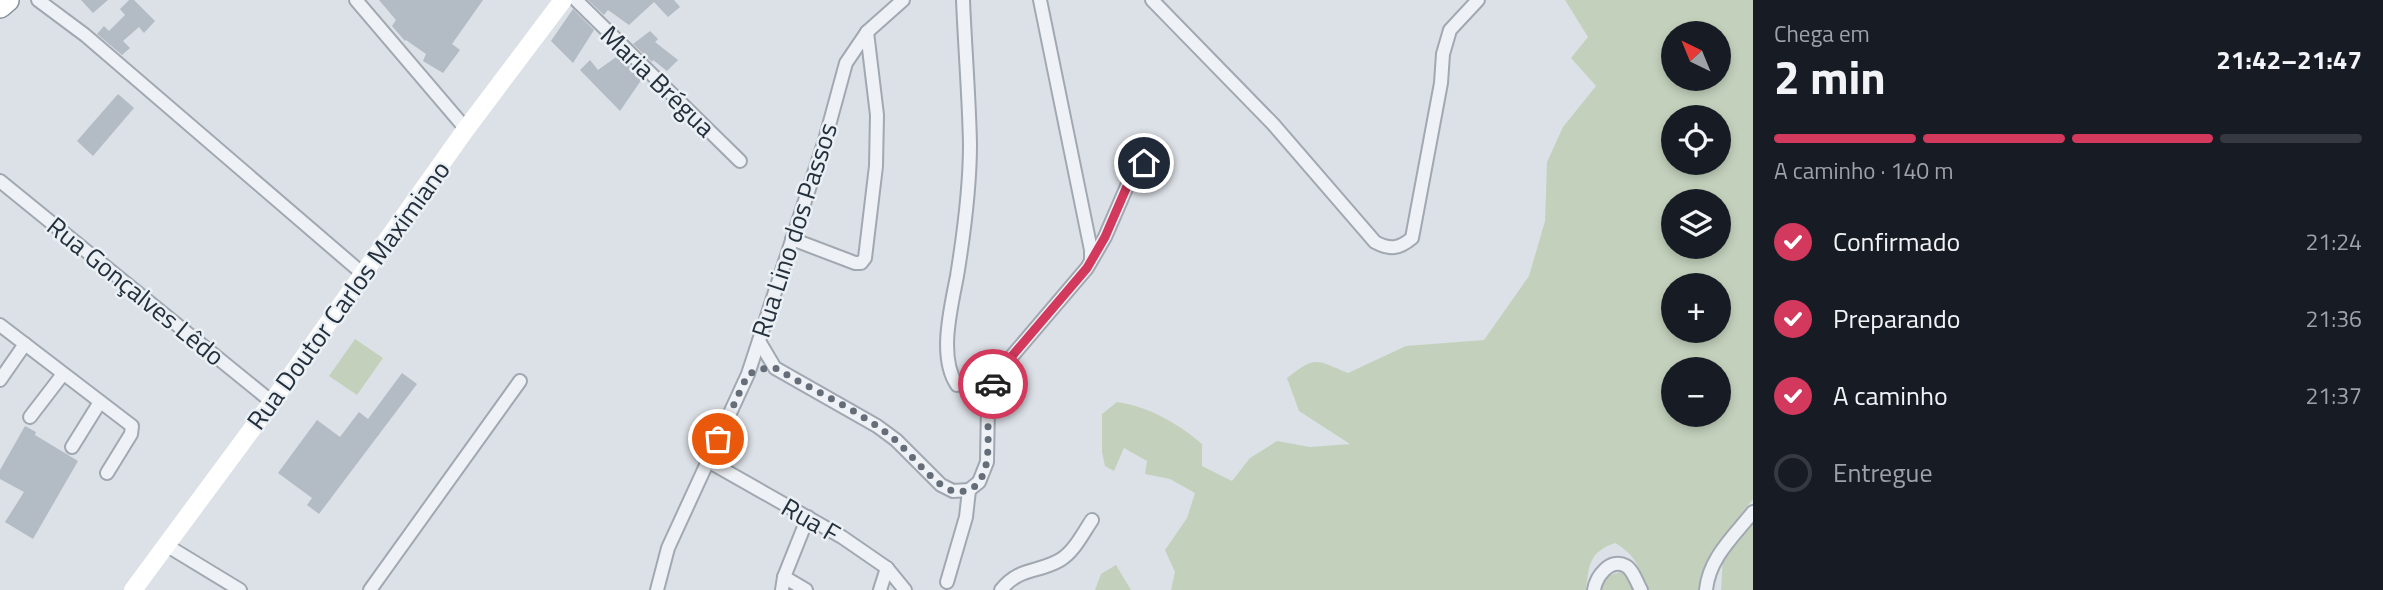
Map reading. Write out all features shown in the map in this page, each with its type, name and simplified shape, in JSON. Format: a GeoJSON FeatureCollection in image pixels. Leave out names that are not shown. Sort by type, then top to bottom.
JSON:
{"type":"FeatureCollection","features":[{"type":"Feature","properties":{"kind":"highway"},"geometry":{"type":"LineString","coordinates":[[0,6],[7,0]]}},
{"type":"Feature","properties":{"kind":"main road","name":"Rua Doutor Carlos Maximiano"},"geometry":{"type":"LineString","coordinates":[[133,590],[272,402],[466,129],[563,0]]}},
{"type":"Feature","properties":{"kind":"street"},"geometry":{"type":"LineString","coordinates":[[38,0],[85,35],[363,274]]}},
{"type":"Feature","properties":{"kind":"street"},"geometry":{"type":"LineString","coordinates":[[356,0],[466,129]]}},
{"type":"Feature","properties":{"kind":"street","name":"Maria Brégua"},"geometry":{"type":"LineString","coordinates":[[576,0],[740,161]]}},
{"type":"Feature","properties":{"kind":"street","name":"Rua Lino dos Passos"},"geometry":{"type":"LineString","coordinates":[[657,590],[668,548],[748,374],[825,140],[846,63],[867,32],[903,0]]}},
{"type":"Feature","properties":{"kind":"street"},"geometry":{"type":"LineString","coordinates":[[957,385],[949,369],[947,354],[965,227],[970,146],[963,0]]}},
{"type":"Feature","properties":{"kind":"street"},"geometry":{"type":"LineString","coordinates":[[1040,0],[1091,260]]}},
{"type":"Feature","properties":{"kind":"street"},"geometry":{"type":"LineString","coordinates":[[1152,0],[1273,124],[1375,242],[1394,248],[1404,245],[1412,238],[1441,83],[1443,54],[1450,30],[1478,0]]}},
{"type":"Feature","properties":{"kind":"street"},"geometry":{"type":"LineString","coordinates":[[792,239],[861,263],[865,258],[876,166],[877,128],[876,97],[867,32]]}},
{"type":"Feature","properties":{"kind":"street"},"geometry":{"type":"LineString","coordinates":[[947,582],[970,490],[979,482],[987,462],[988,403],[992,386],[1001,369],[1087,268],[1105,237],[1128,184],[1144,163]]}},
{"type":"Feature","properties":{"kind":"street","name":"Rua Gonçalves Lêdo"},"geometry":{"type":"LineString","coordinates":[[0,181],[272,402]]}},
{"type":"Feature","properties":{"kind":"street"},"geometry":{"type":"LineString","coordinates":[[0,325],[132,426],[131,435],[107,473]]}},
{"type":"Feature","properties":{"kind":"street"},"geometry":{"type":"LineString","coordinates":[[758,341],[775,368],[877,426],[896,440],[941,485],[953,491],[970,490]]}},
{"type":"Feature","properties":{"kind":"street"},"geometry":{"type":"LineString","coordinates":[[0,380],[26,344]]}},
{"type":"Feature","properties":{"kind":"street"},"geometry":{"type":"LineString","coordinates":[[748,374],[775,368]]}},
{"type":"Feature","properties":{"kind":"street"},"geometry":{"type":"LineString","coordinates":[[30,417],[63,374]]}},
{"type":"Feature","properties":{"kind":"street"},"geometry":{"type":"LineString","coordinates":[[370,590],[520,380]]}},
{"type":"Feature","properties":{"kind":"street"},"geometry":{"type":"LineString","coordinates":[[72,447],[100,402]]}},
{"type":"Feature","properties":{"kind":"street","name":"Rua F"},"geometry":{"type":"LineString","coordinates":[[708,461],[808,517],[887,568],[905,590]]}},
{"type":"Feature","properties":{"kind":"street"},"geometry":{"type":"LineString","coordinates":[[1706,590],[1711,568],[1720,553],[1753,512]]}},
{"type":"Feature","properties":{"kind":"street"},"geometry":{"type":"LineString","coordinates":[[806,590],[783,584],[808,517]]}},
{"type":"Feature","properties":{"kind":"street"},"geometry":{"type":"LineString","coordinates":[[1000,590],[1017,574],[1064,557],[1092,520]]}},
{"type":"Feature","properties":{"kind":"street"},"geometry":{"type":"LineString","coordinates":[[166,545],[240,590]]}},
{"type":"Feature","properties":{"kind":"street"},"geometry":{"type":"LineString","coordinates":[[1594,590],[1600,574],[1609,566],[1619,564],[1629,569],[1641,590]]}},
{"type":"Feature","properties":{"kind":"street"},"geometry":{"type":"LineString","coordinates":[[880,590],[887,568]]}},
{"type":"Feature","properties":{"kind":"green space"},"geometry":{"type":"Polygon","coordinates":[[[1565,0],[1753,0],[1753,499],[1711,552],[1705,574],[1705,590],[1646,590],[1636,563],[1628,552],[1615,543],[1595,555],[1588,573],[1586,590],[1171,590],[1175,572],[1165,550],[1187,518],[1195,493],[1170,479],[1145,474],[1147,461],[1124,448],[1114,471],[1105,466],[1102,452],[1102,414],[1117,402],[1140,407],[1162,417],[1202,444],[1202,466],[1232,481],[1250,458],[1277,441],[1310,447],[1350,444],[1299,411],[1287,378],[1304,366],[1316,362],[1348,373],[1406,346],[1484,340],[1529,276],[1545,221],[1547,162],[1563,127],[1596,86],[1571,58],[1588,37],[1565,0]]]}},
{"type":"Feature","properties":{"kind":"green space"},"geometry":{"type":"Polygon","coordinates":[[[355,339],[383,358],[357,395],[329,376],[355,339]]]}},
{"type":"Feature","properties":{"kind":"green space"},"geometry":{"type":"Polygon","coordinates":[[[1753,518],[1753,590],[1721,590],[1723,557],[1753,518]]]}},
{"type":"Feature","properties":{"kind":"green space"},"geometry":{"type":"Polygon","coordinates":[[[1116,565],[1131,590],[1095,590],[1101,574],[1116,565]]]}},
{"type":"Feature","properties":{"kind":"green space"},"geometry":{"type":"Polygon","coordinates":[[[1625,570],[1639,590],[1599,590],[1608,576],[1625,570]]]}},
{"type":"Feature","properties":{"kind":"building"},"geometry":{"type":"Polygon","coordinates":[[[81,0],[108,0],[93,13],[81,0]]]}},
{"type":"Feature","properties":{"kind":"building"},"geometry":{"type":"Polygon","coordinates":[[[129,0],[134,0],[155,21],[144,33],[139,27],[123,41],[130,48],[122,55],[97,34],[104,26],[109,31],[125,15],[120,9],[129,0]]]}},
{"type":"Feature","properties":{"kind":"building"},"geometry":{"type":"Polygon","coordinates":[[[379,0],[483,0],[452,44],[460,50],[443,73],[423,61],[426,54],[405,41],[392,26],[396,20],[379,0]]]}},
{"type":"Feature","properties":{"kind":"building"},"geometry":{"type":"Polygon","coordinates":[[[588,0],[674,0],[680,7],[668,17],[654,2],[629,25],[608,10],[604,15],[588,0]]]}},
{"type":"Feature","properties":{"kind":"building"},"geometry":{"type":"Polygon","coordinates":[[[573,9],[594,30],[573,63],[551,41],[573,9]]]}},
{"type":"Feature","properties":{"kind":"building"},"geometry":{"type":"Polygon","coordinates":[[[650,31],[658,39],[655,42],[678,60],[667,71],[653,60],[652,62],[633,44],[650,31]]]}},
{"type":"Feature","properties":{"kind":"building"},"geometry":{"type":"Polygon","coordinates":[[[619,55],[642,79],[620,111],[580,70],[590,60],[598,70],[619,55]]]}},
{"type":"Feature","properties":{"kind":"building"},"geometry":{"type":"Polygon","coordinates":[[[118,94],[134,108],[93,156],[77,141],[118,94]]]}},
{"type":"Feature","properties":{"kind":"building"},"geometry":{"type":"Polygon","coordinates":[[[402,373],[417,384],[319,514],[307,505],[312,498],[278,473],[317,420],[340,437],[359,412],[368,419],[402,373]]]}},
{"type":"Feature","properties":{"kind":"building"},"geometry":{"type":"Polygon","coordinates":[[[25,426],[78,461],[33,539],[5,522],[24,492],[0,479],[0,470],[25,426]]]}},
{"type":"Feature","properties":{"kind":"way so far"},"geometry":{"type":"LineString","coordinates":[[718,439],[748,374],[758,369],[775,368],[877,426],[896,440],[941,485],[953,491],[970,490],[979,482],[987,462],[988,403],[993,384]]}},
{"type":"Feature","properties":{"kind":"route"},"geometry":{"type":"LineString","coordinates":[[993,384],[1001,369],[1087,268],[1105,237],[1128,184],[1144,163]]}}]}
